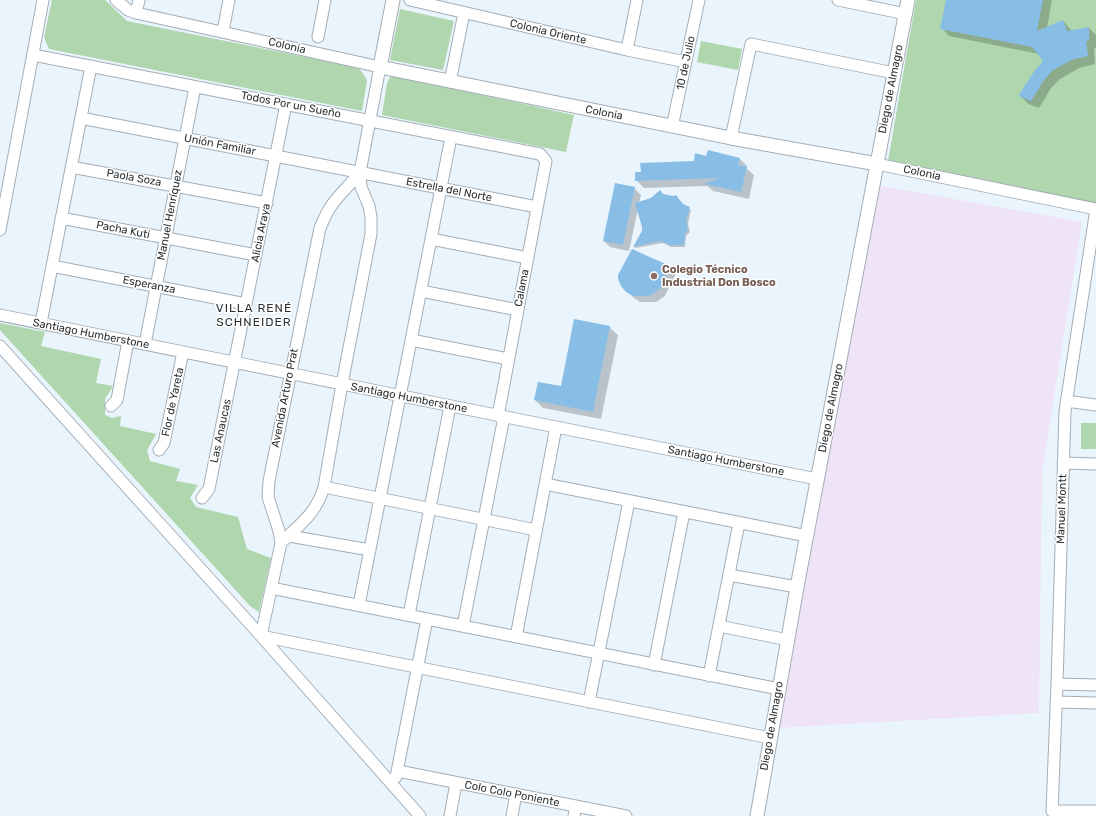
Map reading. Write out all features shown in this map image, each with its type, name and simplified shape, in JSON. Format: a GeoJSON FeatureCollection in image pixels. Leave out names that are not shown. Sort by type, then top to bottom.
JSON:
{"type":"FeatureCollection","features":[{"type":"Feature","properties":{"kind":"street"},"geometry":{"type":"LineString","coordinates":[[0,230],[43,0]]}},
{"type":"Feature","properties":{"kind":"street","name":"Colonia"},"geometry":{"type":"LineString","coordinates":[[116,0],[128,10],[136,13],[450,82],[672,127],[877,164],[1096,209]]}},
{"type":"Feature","properties":{"kind":"street"},"geometry":{"type":"LineString","coordinates":[[136,13],[139,0]]}},
{"type":"Feature","properties":{"kind":"street"},"geometry":{"type":"LineString","coordinates":[[223,31],[229,0]]}},
{"type":"Feature","properties":{"kind":"street"},"geometry":{"type":"LineString","coordinates":[[318,37],[325,0]]}},
{"type":"Feature","properties":{"kind":"street"},"geometry":{"type":"LineString","coordinates":[[380,67],[393,0]]}},
{"type":"Feature","properties":{"kind":"street","name":"Colonia Oriente"},"geometry":{"type":"LineString","coordinates":[[410,0],[464,14],[686,62]]}},
{"type":"Feature","properties":{"kind":"street"},"geometry":{"type":"LineString","coordinates":[[627,50],[637,0]]}},
{"type":"Feature","properties":{"kind":"street","name":"10 de Julio"},"geometry":{"type":"LineString","coordinates":[[672,127],[699,0]]}},
{"type":"Feature","properties":{"kind":"street"},"geometry":{"type":"LineString","coordinates":[[838,0],[906,14]]}},
{"type":"Feature","properties":{"kind":"street","name":"Diego de Almagro"},"geometry":{"type":"LineString","coordinates":[[757,816],[817,478],[908,0]]}},
{"type":"Feature","properties":{"kind":"street"},"geometry":{"type":"LineString","coordinates":[[450,82],[464,14]]}},
{"type":"Feature","properties":{"kind":"street"},"geometry":{"type":"LineString","coordinates":[[731,138],[751,44],[894,73]]}},
{"type":"Feature","properties":{"kind":"street","name":"Todos Por un Sueño"},"geometry":{"type":"LineString","coordinates":[[33,55],[540,154],[546,161]]}},
{"type":"Feature","properties":{"kind":"street"},"geometry":{"type":"LineString","coordinates":[[41,324],[91,66]]}},
{"type":"Feature","properties":{"kind":"street","name":"Avenida Arturo Prat"},"geometry":{"type":"LineString","coordinates":[[261,636],[285,539],[312,513],[320,500],[324,487],[371,234],[369,206],[361,187],[360,172],[380,67]]}},
{"type":"Feature","properties":{"kind":"street","name":"Manuel Henríquez"},"geometry":{"type":"LineString","coordinates":[[145,344],[195,87]]}},
{"type":"Feature","properties":{"kind":"street","name":"Alicia Araya"},"geometry":{"type":"LineString","coordinates":[[235,362],[286,104]]}},
{"type":"Feature","properties":{"kind":"street","name":"Unión Familiar"},"geometry":{"type":"LineString","coordinates":[[81,118],[360,172]]}},
{"type":"Feature","properties":{"kind":"street"},"geometry":{"type":"LineString","coordinates":[[359,605],[451,137]]}},
{"type":"Feature","properties":{"kind":"street","name":"Calama"},"geometry":{"type":"LineString","coordinates":[[463,626],[484,520],[501,416],[508,359],[546,161]]}},
{"type":"Feature","properties":{"kind":"street","name":"Paola Soza"},"geometry":{"type":"LineString","coordinates":[[72,167],[267,203]]}},
{"type":"Feature","properties":{"kind":"street","name":"Avenida Arturo Prat"},"geometry":{"type":"LineString","coordinates":[[285,539],[279,531],[268,497],[268,481],[289,374],[320,228],[328,211],[360,172]]}},
{"type":"Feature","properties":{"kind":"street","name":"Estrella del Norte"},"geometry":{"type":"LineString","coordinates":[[360,172],[537,207]]}},
{"type":"Feature","properties":{"kind":"street","name":"Manuel Montt"},"geometry":{"type":"LineString","coordinates":[[1096,209],[1066,401],[1052,811],[1096,811]]}},
{"type":"Feature","properties":{"kind":"street","name":"Pacha Kuti"},"geometry":{"type":"LineString","coordinates":[[62,218],[256,256]]}},
{"type":"Feature","properties":{"kind":"street"},"geometry":{"type":"LineString","coordinates":[[431,239],[528,258]]}},
{"type":"Feature","properties":{"kind":"street","name":"Esperanza"},"geometry":{"type":"LineString","coordinates":[[52,266],[246,304]]}},
{"type":"Feature","properties":{"kind":"street"},"geometry":{"type":"LineString","coordinates":[[420,291],[518,310]]}},
{"type":"Feature","properties":{"kind":"street","name":"Santiago Humberstone"},"geometry":{"type":"LineString","coordinates":[[0,315],[289,374],[817,478]]}},
{"type":"Feature","properties":{"kind":"street"},"geometry":{"type":"LineString","coordinates":[[411,340],[508,359]]}},
{"type":"Feature","properties":{"kind":"street"},"geometry":{"type":"LineString","coordinates":[[111,406],[117,400],[128,341]]}},
{"type":"Feature","properties":{"kind":"street"},"geometry":{"type":"LineString","coordinates":[[0,346],[261,636],[420,816]]}},
{"type":"Feature","properties":{"kind":"street","name":"Flor de Yareta"},"geometry":{"type":"LineString","coordinates":[[159,450],[164,443],[184,352]]}},
{"type":"Feature","properties":{"kind":"street","name":"Las Anaucas"},"geometry":{"type":"LineString","coordinates":[[202,498],[209,489],[235,362]]}},
{"type":"Feature","properties":{"kind":"street"},"geometry":{"type":"LineString","coordinates":[[1066,401],[1096,405]]}},
{"type":"Feature","properties":{"kind":"street"},"geometry":{"type":"LineString","coordinates":[[409,615],[450,406]]}},
{"type":"Feature","properties":{"kind":"street"},"geometry":{"type":"LineString","coordinates":[[516,637],[556,427]]}},
{"type":"Feature","properties":{"kind":"street"},"geometry":{"type":"LineString","coordinates":[[1063,463],[1096,464]]}},
{"type":"Feature","properties":{"kind":"street"},"geometry":{"type":"LineString","coordinates":[[545,484],[807,536]]}},
{"type":"Feature","properties":{"kind":"street"},"geometry":{"type":"LineString","coordinates":[[324,487],[536,530]]}},
{"type":"Feature","properties":{"kind":"street"},"geometry":{"type":"LineString","coordinates":[[589,702],[629,501]]}},
{"type":"Feature","properties":{"kind":"street"},"geometry":{"type":"LineString","coordinates":[[654,665],[684,512]]}},
{"type":"Feature","properties":{"kind":"street"},"geometry":{"type":"LineString","coordinates":[[709,676],[739,523]]}},
{"type":"Feature","properties":{"kind":"street"},"geometry":{"type":"LineString","coordinates":[[285,539],[370,550]]}},
{"type":"Feature","properties":{"kind":"street"},"geometry":{"type":"LineString","coordinates":[[729,576],[797,587]]}},
{"type":"Feature","properties":{"kind":"street"},"geometry":{"type":"LineString","coordinates":[[272,588],[779,689]]}},
{"type":"Feature","properties":{"kind":"street"},"geometry":{"type":"LineString","coordinates":[[395,787],[427,619]]}},
{"type":"Feature","properties":{"kind":"street"},"geometry":{"type":"LineString","coordinates":[[719,626],[788,640]]}},
{"type":"Feature","properties":{"kind":"street"},"geometry":{"type":"LineString","coordinates":[[261,636],[770,738]]}},
{"type":"Feature","properties":{"kind":"street"},"geometry":{"type":"LineString","coordinates":[[1057,684],[1096,685]]}},
{"type":"Feature","properties":{"kind":"street"},"geometry":{"type":"LineString","coordinates":[[1056,702],[1096,703]]}},
{"type":"Feature","properties":{"kind":"street","name":"Colo Colo Poniente"},"geometry":{"type":"LineString","coordinates":[[398,771],[516,794],[575,811],[626,816]]}},
{"type":"Feature","properties":{"kind":"street"},"geometry":{"type":"LineString","coordinates":[[450,816],[456,783]]}},
{"type":"Feature","properties":{"kind":"street"},"geometry":{"type":"LineString","coordinates":[[512,816],[516,794]]}},
{"type":"Feature","properties":{"kind":"shaded area"},"geometry":{"type":"Polygon","coordinates":[[[876,185],[1082,222],[1042,472],[1039,713],[776,728],[876,185]]]}},
{"type":"Feature","properties":{"kind":"green space"},"geometry":{"type":"Polygon","coordinates":[[[52,0],[105,0],[127,21],[359,68],[367,80],[362,111],[49,49],[44,37],[52,0]]]}},
{"type":"Feature","properties":{"kind":"green space"},"geometry":{"type":"Polygon","coordinates":[[[916,0],[1096,0],[1096,206],[888,161],[916,0]]]}},
{"type":"Feature","properties":{"kind":"green space"},"geometry":{"type":"Polygon","coordinates":[[[400,9],[454,21],[443,70],[390,60],[400,9]]]}},
{"type":"Feature","properties":{"kind":"green space"},"geometry":{"type":"Polygon","coordinates":[[[701,41],[742,49],[738,70],[697,62],[701,41]]]}},
{"type":"Feature","properties":{"kind":"green space"},"geometry":{"type":"Polygon","coordinates":[[[391,75],[574,115],[566,152],[382,115],[387,83],[391,75]]]}},
{"type":"Feature","properties":{"kind":"green space"},"geometry":{"type":"Polygon","coordinates":[[[0,323],[45,332],[41,346],[101,359],[96,383],[113,386],[105,399],[105,415],[112,418],[121,416],[120,426],[156,434],[147,450],[150,461],[180,469],[176,481],[198,485],[190,498],[196,507],[238,517],[247,549],[271,558],[259,612],[250,606],[0,330],[0,323]]]}},
{"type":"Feature","properties":{"kind":"green space"},"geometry":{"type":"Polygon","coordinates":[[[1081,423],[1096,423],[1096,449],[1081,449],[1081,423]]]}},
{"type":"Feature","properties":{"kind":"building"},"geometry":{"type":"Polygon","coordinates":[[[946,0],[1043,0],[1037,31],[1063,20],[1067,31],[1089,27],[1089,41],[1086,41],[1088,56],[1071,60],[1052,71],[1044,80],[1031,101],[1019,96],[1033,73],[1043,61],[1032,47],[940,29],[946,0]]]}},
{"type":"Feature","properties":{"kind":"building"},"geometry":{"type":"Polygon","coordinates":[[[708,150],[740,158],[738,165],[747,167],[741,192],[704,184],[719,178],[635,181],[635,172],[641,172],[640,163],[694,161],[695,153],[706,156],[708,150]]]}},
{"type":"Feature","properties":{"kind":"building"},"geometry":{"type":"Polygon","coordinates":[[[615,183],[635,187],[623,245],[603,241],[615,183]]]}},
{"type":"Feature","properties":{"kind":"building"},"geometry":{"type":"Polygon","coordinates":[[[660,190],[663,194],[673,196],[676,195],[683,204],[690,207],[686,221],[688,230],[685,234],[684,245],[669,245],[660,241],[633,247],[642,231],[635,203],[651,198],[660,190]]]}},
{"type":"Feature","properties":{"kind":"building"},"geometry":{"type":"Polygon","coordinates":[[[632,249],[670,266],[659,290],[649,296],[633,296],[626,292],[618,279],[618,275],[632,249]]]}},
{"type":"Feature","properties":{"kind":"building"},"geometry":{"type":"Polygon","coordinates":[[[574,319],[610,326],[593,412],[534,400],[538,382],[561,386],[574,319]]]}},
{"type":"Feature","properties":{"kind":"place","name":"Colegio Técnico Industrial Don Bosco"},"geometry":{"type":"Point","coordinates":[654,276]}},
{"type":"Feature","properties":{"kind":"district","name":"VILLA RENÉ SCHNEIDER"},"geometry":{"type":"Point","coordinates":[254,316]}}]}
